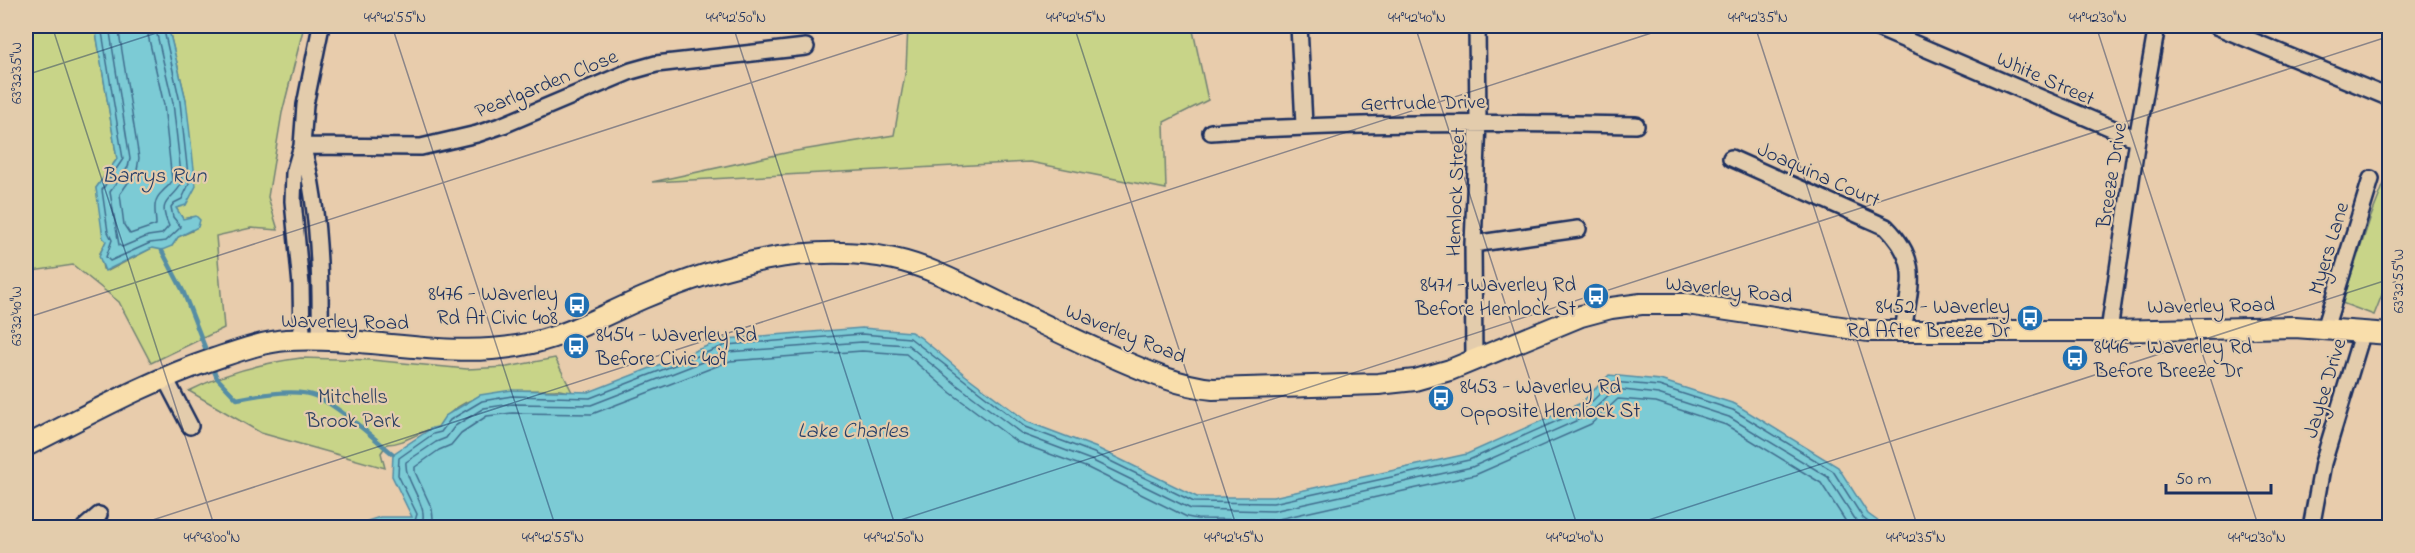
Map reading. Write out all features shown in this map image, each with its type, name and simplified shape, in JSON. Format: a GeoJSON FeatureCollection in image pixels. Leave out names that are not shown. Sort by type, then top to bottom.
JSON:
{"type":"FeatureCollection","features":[{"type":"Feature","properties":{"kind":"main road","name":"Waverley Road"},"geometry":{"type":"LineString","coordinates":[[26,446],[164,376],[258,345],[311,340],[433,348],[508,347],[566,333],[706,273],[747,263],[825,253],[892,259],[919,266],[1118,359],[1148,372],[1197,387],[1236,389],[1378,384],[1415,380],[1450,370],[1581,316],[1611,308],[1641,304],[1687,304],[1868,331],[2109,331],[2295,327],[2390,334]]}},
{"type":"Feature","properties":{"kind":"street"},"geometry":{"type":"LineString","coordinates":[[311,340],[319,275],[310,173],[302,146],[305,105],[321,26]]}},
{"type":"Feature","properties":{"kind":"street"},"geometry":{"type":"LineString","coordinates":[[1299,26],[1304,125]]}},
{"type":"Feature","properties":{"kind":"street","name":"Hemlock Street"},"geometry":{"type":"LineString","coordinates":[[1474,359],[1473,244],[1478,122],[1477,26]]}},
{"type":"Feature","properties":{"kind":"street","name":"White Street"},"geometry":{"type":"LineString","coordinates":[[1874,26],[2137,139]]}},
{"type":"Feature","properties":{"kind":"street","name":"Breeze Drive"},"geometry":{"type":"LineString","coordinates":[[2109,331],[2137,139],[2157,26]]}},
{"type":"Feature","properties":{"kind":"street"},"geometry":{"type":"LineString","coordinates":[[2216,26],[2390,98]]}},
{"type":"Feature","properties":{"kind":"street","name":"Pearlgarden Close"},"geometry":{"type":"LineString","coordinates":[[302,146],[421,147],[477,134],[503,125],[631,71],[656,64],[806,47]]}},
{"type":"Feature","properties":{"kind":"street","name":"Gertrude Drive"},"geometry":{"type":"LineString","coordinates":[[1211,132],[1304,125],[1478,122],[1636,125]]}},
{"type":"Feature","properties":{"kind":"street","name":"Joaquina Court"},"geometry":{"type":"LineString","coordinates":[[1731,158],[1872,219],[1886,227],[1896,237],[1909,260],[1910,275],[1903,332]]}},
{"type":"Feature","properties":{"kind":"street","name":"Myers Lane"},"geometry":{"type":"LineString","coordinates":[[2325,329],[2371,179]]}},
{"type":"Feature","properties":{"kind":"street"},"geometry":{"type":"LineString","coordinates":[[1473,244],[1578,229]]}},
{"type":"Feature","properties":{"kind":"street","name":"Jaybe Drive"},"geometry":{"type":"LineString","coordinates":[[2311,528],[2323,463],[2363,331]]}},
{"type":"Feature","properties":{"kind":"street"},"geometry":{"type":"LineString","coordinates":[[164,376],[190,426]]}},
{"type":"Feature","properties":{"kind":"street"},"geometry":{"type":"LineString","coordinates":[[84,528],[99,516]]}},
{"type":"Feature","properties":{"kind":"green space"},"geometry":{"type":"Polygon","coordinates":[[[26,26],[95,26],[117,159],[96,188],[106,241],[100,253],[103,269],[108,271],[152,248],[172,246],[178,237],[192,231],[192,217],[183,219],[176,208],[186,100],[168,26],[304,26],[282,113],[268,197],[278,230],[251,228],[216,236],[224,328],[151,363],[119,302],[73,265],[26,272],[26,26]]]}},
{"type":"Feature","properties":{"kind":"green space"},"geometry":{"type":"Polygon","coordinates":[[[908,26],[1192,26],[1208,100],[1164,122],[1166,189],[1030,162],[652,182],[790,152],[894,135],[906,69],[908,26]]]}},
{"type":"Feature","properties":{"kind":"green space"},"geometry":{"type":"Polygon","coordinates":[[[2389,171],[2389,277],[2374,315],[2342,303],[2389,171]]]}},
{"type":"Feature","properties":{"kind":"green space","name":"Mitchells Brook Park"},"geometry":{"type":"Polygon","coordinates":[[[301,358],[371,360],[467,369],[507,367],[555,358],[572,392],[522,390],[490,394],[475,399],[461,405],[438,427],[400,442],[387,444],[381,453],[385,468],[261,433],[189,391],[244,370],[301,358]]]}},
{"type":"Feature","properties":{"kind":"water","name":"Barrys Run"},"geometry":{"type":"Polygon","coordinates":[[[95,26],[168,26],[186,100],[196,186],[186,205],[176,208],[183,219],[196,216],[200,220],[198,227],[178,237],[172,246],[162,250],[152,248],[105,271],[99,256],[106,241],[103,238],[96,188],[117,159],[95,26]]]}},
{"type":"Feature","properties":{"kind":"water","name":"Lake Charles"},"geometry":{"type":"Polygon","coordinates":[[[862,328],[911,332],[1028,422],[1097,448],[1197,497],[1273,497],[1467,454],[1581,403],[1609,375],[1660,380],[1735,404],[1838,467],[1868,514],[1886,527],[365,527],[367,521],[380,517],[412,517],[392,476],[393,454],[432,428],[438,427],[445,416],[480,395],[512,390],[589,392],[725,339],[862,328]]]}},
{"type":"Feature","properties":{"kind":"waterway","name":"Barrys Run"},"geometry":{"type":"LineString","coordinates":[[162,251],[183,291],[208,355]]}},
{"type":"Feature","properties":{"kind":"waterway","name":"Barrys Run"},"geometry":{"type":"LineString","coordinates":[[212,366],[217,378],[237,399],[287,392],[315,396],[345,414],[393,454]]}},
{"type":"Feature","properties":{"kind":"place","name":"8471 - Waverley Rd Before Hemlock St"},"geometry":{"type":"Point","coordinates":[1596,296]}},
{"type":"Feature","properties":{"kind":"place","name":"8476 - Waverley Rd At Civic 408"},"geometry":{"type":"Point","coordinates":[577,305]}},
{"type":"Feature","properties":{"kind":"place","name":"8452 - Waverley Rd After Breeze Dr"},"geometry":{"type":"Point","coordinates":[2030,318]}},
{"type":"Feature","properties":{"kind":"place","name":"8454 - Waverley Rd Before Civic 409"},"geometry":{"type":"Point","coordinates":[576,346]}},
{"type":"Feature","properties":{"kind":"place","name":"8446 - Waverley Rd Before Breeze Dr"},"geometry":{"type":"Point","coordinates":[2075,358]}},
{"type":"Feature","properties":{"kind":"place","name":"8453 - Waverley Rd Opposite Hemlock St"},"geometry":{"type":"Point","coordinates":[1441,398]}}]}
